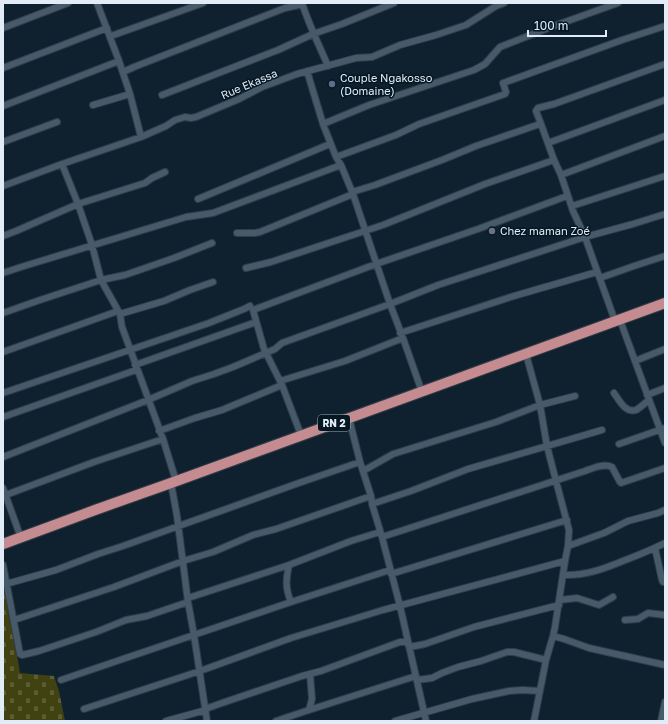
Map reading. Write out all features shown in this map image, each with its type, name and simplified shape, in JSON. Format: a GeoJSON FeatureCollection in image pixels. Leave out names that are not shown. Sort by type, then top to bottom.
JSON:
{"type":"FeatureCollection","features":[{"type":"Feature","properties":{"kind":"highway","name":"RN 2"},"geometry":{"type":"LineString","coordinates":[[3,544],[665,303]]}},
{"type":"Feature","properties":{"kind":"street"},"geometry":{"type":"LineString","coordinates":[[3,28],[68,3]]}},
{"type":"Feature","properties":{"kind":"street"},"geometry":{"type":"LineString","coordinates":[[97,3],[123,72],[141,137]]}},
{"type":"Feature","properties":{"kind":"street"},"geometry":{"type":"LineString","coordinates":[[110,36],[203,3]]}},
{"type":"Feature","properties":{"kind":"street"},"geometry":{"type":"LineString","coordinates":[[123,72],[301,3],[328,66]]}},
{"type":"Feature","properties":{"kind":"street"},"geometry":{"type":"LineString","coordinates":[[162,95],[394,3]]}},
{"type":"Feature","properties":{"kind":"street","name":"Rue Ekassa"},"geometry":{"type":"LineString","coordinates":[[3,186],[141,137],[166,126],[175,120],[185,117],[196,117],[239,99],[262,87],[308,71],[356,58],[372,56],[400,45],[436,35],[466,24],[496,6],[504,3]]}},
{"type":"Feature","properties":{"kind":"street"},"geometry":{"type":"LineString","coordinates":[[323,124],[369,105],[474,70],[485,64],[500,47],[618,3]]}},
{"type":"Feature","properties":{"kind":"street"},"geometry":{"type":"LineString","coordinates":[[336,157],[396,135],[419,124],[505,94],[506,92],[503,83],[665,26]]}},
{"type":"Feature","properties":{"kind":"street"},"geometry":{"type":"LineString","coordinates":[[3,68],[107,28]]}},
{"type":"Feature","properties":{"kind":"street"},"geometry":{"type":"LineString","coordinates":[[3,106],[119,61]]}},
{"type":"Feature","properties":{"kind":"street"},"geometry":{"type":"LineString","coordinates":[[665,64],[554,104],[538,108],[536,111],[585,237],[598,275],[635,361],[648,398],[663,429],[665,443]]}},
{"type":"Feature","properties":{"kind":"street"},"geometry":{"type":"LineString","coordinates":[[308,71],[330,144],[341,165],[352,193],[422,392]]}},
{"type":"Feature","properties":{"kind":"street"},"geometry":{"type":"LineString","coordinates":[[93,105],[130,94]]}},
{"type":"Feature","properties":{"kind":"street"},"geometry":{"type":"LineString","coordinates":[[548,144],[665,100]]}},
{"type":"Feature","properties":{"kind":"street"},"geometry":{"type":"LineString","coordinates":[[3,142],[57,122]]}},
{"type":"Feature","properties":{"kind":"street"},"geometry":{"type":"LineString","coordinates":[[237,233],[260,232],[352,193],[476,146],[541,124]]}},
{"type":"Feature","properties":{"kind":"street"},"geometry":{"type":"LineString","coordinates":[[561,175],[665,136]]}},
{"type":"Feature","properties":{"kind":"street"},"geometry":{"type":"LineString","coordinates":[[198,199],[330,144]]}},
{"type":"Feature","properties":{"kind":"street"},"geometry":{"type":"LineString","coordinates":[[246,268],[271,262],[366,231],[485,184],[554,160]]}},
{"type":"Feature","properties":{"kind":"street"},"geometry":{"type":"LineString","coordinates":[[62,164],[92,245],[101,280],[119,313],[122,327],[160,431],[174,482],[178,526],[188,600],[207,721]]}},
{"type":"Feature","properties":{"kind":"street"},"geometry":{"type":"LineString","coordinates":[[3,273],[21,266],[186,217],[213,213],[341,165]]}},
{"type":"Feature","properties":{"kind":"street"},"geometry":{"type":"LineString","coordinates":[[3,236],[78,204],[145,183],[165,172]]}},
{"type":"Feature","properties":{"kind":"street"},"geometry":{"type":"LineString","coordinates":[[572,206],[665,176]]}},
{"type":"Feature","properties":{"kind":"street"},"geometry":{"type":"LineString","coordinates":[[301,435],[281,383],[267,352],[264,349],[253,310],[376,264],[568,196]]}},
{"type":"Feature","properties":{"kind":"street"},"geometry":{"type":"LineString","coordinates":[[3,457],[148,400],[192,381],[214,374],[275,349],[282,343],[438,285],[585,237],[665,214]]}},
{"type":"Feature","properties":{"kind":"street"},"geometry":{"type":"LineString","coordinates":[[3,313],[101,280],[125,275],[174,258],[212,242]]}},
{"type":"Feature","properties":{"kind":"street"},"geometry":{"type":"LineString","coordinates":[[160,431],[222,410],[281,383],[345,361],[402,335],[514,296],[634,266],[665,256]]}},
{"type":"Feature","properties":{"kind":"street"},"geometry":{"type":"LineString","coordinates":[[3,352],[119,313],[164,301],[214,282]]}},
{"type":"Feature","properties":{"kind":"street"},"geometry":{"type":"LineString","coordinates":[[3,393],[209,323],[250,306]]}},
{"type":"Feature","properties":{"kind":"street"},"geometry":{"type":"LineString","coordinates":[[3,417],[256,322]]}},
{"type":"Feature","properties":{"kind":"street"},"geometry":{"type":"LineString","coordinates":[[635,361],[665,349]]}},
{"type":"Feature","properties":{"kind":"street"},"geometry":{"type":"LineString","coordinates":[[526,354],[540,405],[547,446],[569,530],[568,546],[553,636],[546,660],[534,721]]}},
{"type":"Feature","properties":{"kind":"street"},"geometry":{"type":"LineString","coordinates":[[614,393],[622,406],[630,410],[636,410],[648,398],[665,388]]}},
{"type":"Feature","properties":{"kind":"street"},"geometry":{"type":"LineString","coordinates":[[363,471],[393,454],[491,423],[540,405],[575,396]]}},
{"type":"Feature","properties":{"kind":"street"},"geometry":{"type":"LineString","coordinates":[[349,418],[400,606],[426,721]]}},
{"type":"Feature","properties":{"kind":"street"},"geometry":{"type":"LineString","coordinates":[[619,444],[663,429]]}},
{"type":"Feature","properties":{"kind":"street"},"geometry":{"type":"LineString","coordinates":[[372,504],[468,470],[602,430]]}},
{"type":"Feature","properties":{"kind":"street"},"geometry":{"type":"LineString","coordinates":[[4,496],[94,462],[162,439]]}},
{"type":"Feature","properties":{"kind":"street"},"geometry":{"type":"LineString","coordinates":[[6,584],[63,568],[89,557],[360,462]]}},
{"type":"Feature","properties":{"kind":"street"},"geometry":{"type":"LineString","coordinates":[[3,565],[20,654],[24,655],[93,633],[126,620],[147,616],[357,539],[381,534],[585,471],[606,465],[611,466],[621,483],[665,468]]}},
{"type":"Feature","properties":{"kind":"street"},"geometry":{"type":"LineString","coordinates":[[3,488],[4,496],[20,538]]}},
{"type":"Feature","properties":{"kind":"street"},"geometry":{"type":"LineString","coordinates":[[14,620],[114,587],[183,561],[214,552],[253,535],[276,529],[371,496]]}},
{"type":"Feature","properties":{"kind":"street"},"geometry":{"type":"LineString","coordinates":[[568,546],[628,521],[665,510]]}},
{"type":"Feature","properties":{"kind":"street"},"geometry":{"type":"LineString","coordinates":[[61,680],[291,602],[566,520]]}},
{"type":"Feature","properties":{"kind":"street"},"geometry":{"type":"LineString","coordinates":[[563,574],[578,575],[596,571],[665,543]]}},
{"type":"Feature","properties":{"kind":"street"},"geometry":{"type":"LineString","coordinates":[[655,548],[662,580],[665,582]]}},
{"type":"Feature","properties":{"kind":"street"},"geometry":{"type":"LineString","coordinates":[[84,710],[200,671],[291,638],[383,610],[565,561]]}},
{"type":"Feature","properties":{"kind":"street"},"geometry":{"type":"LineString","coordinates":[[289,565],[286,588],[291,602]]}},
{"type":"Feature","properties":{"kind":"street"},"geometry":{"type":"LineString","coordinates":[[166,721],[206,710],[222,703],[321,671],[400,642],[404,642],[413,647],[559,602],[577,598],[599,605],[613,597]]}},
{"type":"Feature","properties":{"kind":"street"},"geometry":{"type":"LineString","coordinates":[[625,620],[636,619],[648,613],[665,615]]}},
{"type":"Feature","properties":{"kind":"street"},"geometry":{"type":"LineString","coordinates":[[553,636],[589,648],[665,665]]}},
{"type":"Feature","properties":{"kind":"street"},"geometry":{"type":"LineString","coordinates":[[276,721],[417,678],[432,678],[458,667],[507,652],[514,652],[546,660]]}},
{"type":"Feature","properties":{"kind":"street"},"geometry":{"type":"LineString","coordinates":[[309,710],[312,699],[310,674]]}},
{"type":"Feature","properties":{"kind":"street"},"geometry":{"type":"LineString","coordinates":[[395,721],[472,699],[509,691],[540,691]]}},
{"type":"Feature","properties":{"kind":"street"},"geometry":{"type":"LineString","coordinates":[[661,721],[665,703]]}},
{"type":"Feature","properties":{"kind":"green space"},"geometry":{"type":"Polygon","coordinates":[[[3,585],[5,585],[20,673],[54,676],[59,691],[65,721],[3,721],[3,585]]]}},
{"type":"Feature","properties":{"kind":"place","name":"Couple Ngakosso (Domaine)"},"geometry":{"type":"Point","coordinates":[332,84]}},
{"type":"Feature","properties":{"kind":"place","name":"Chez maman Zoé"},"geometry":{"type":"Point","coordinates":[492,231]}}]}
